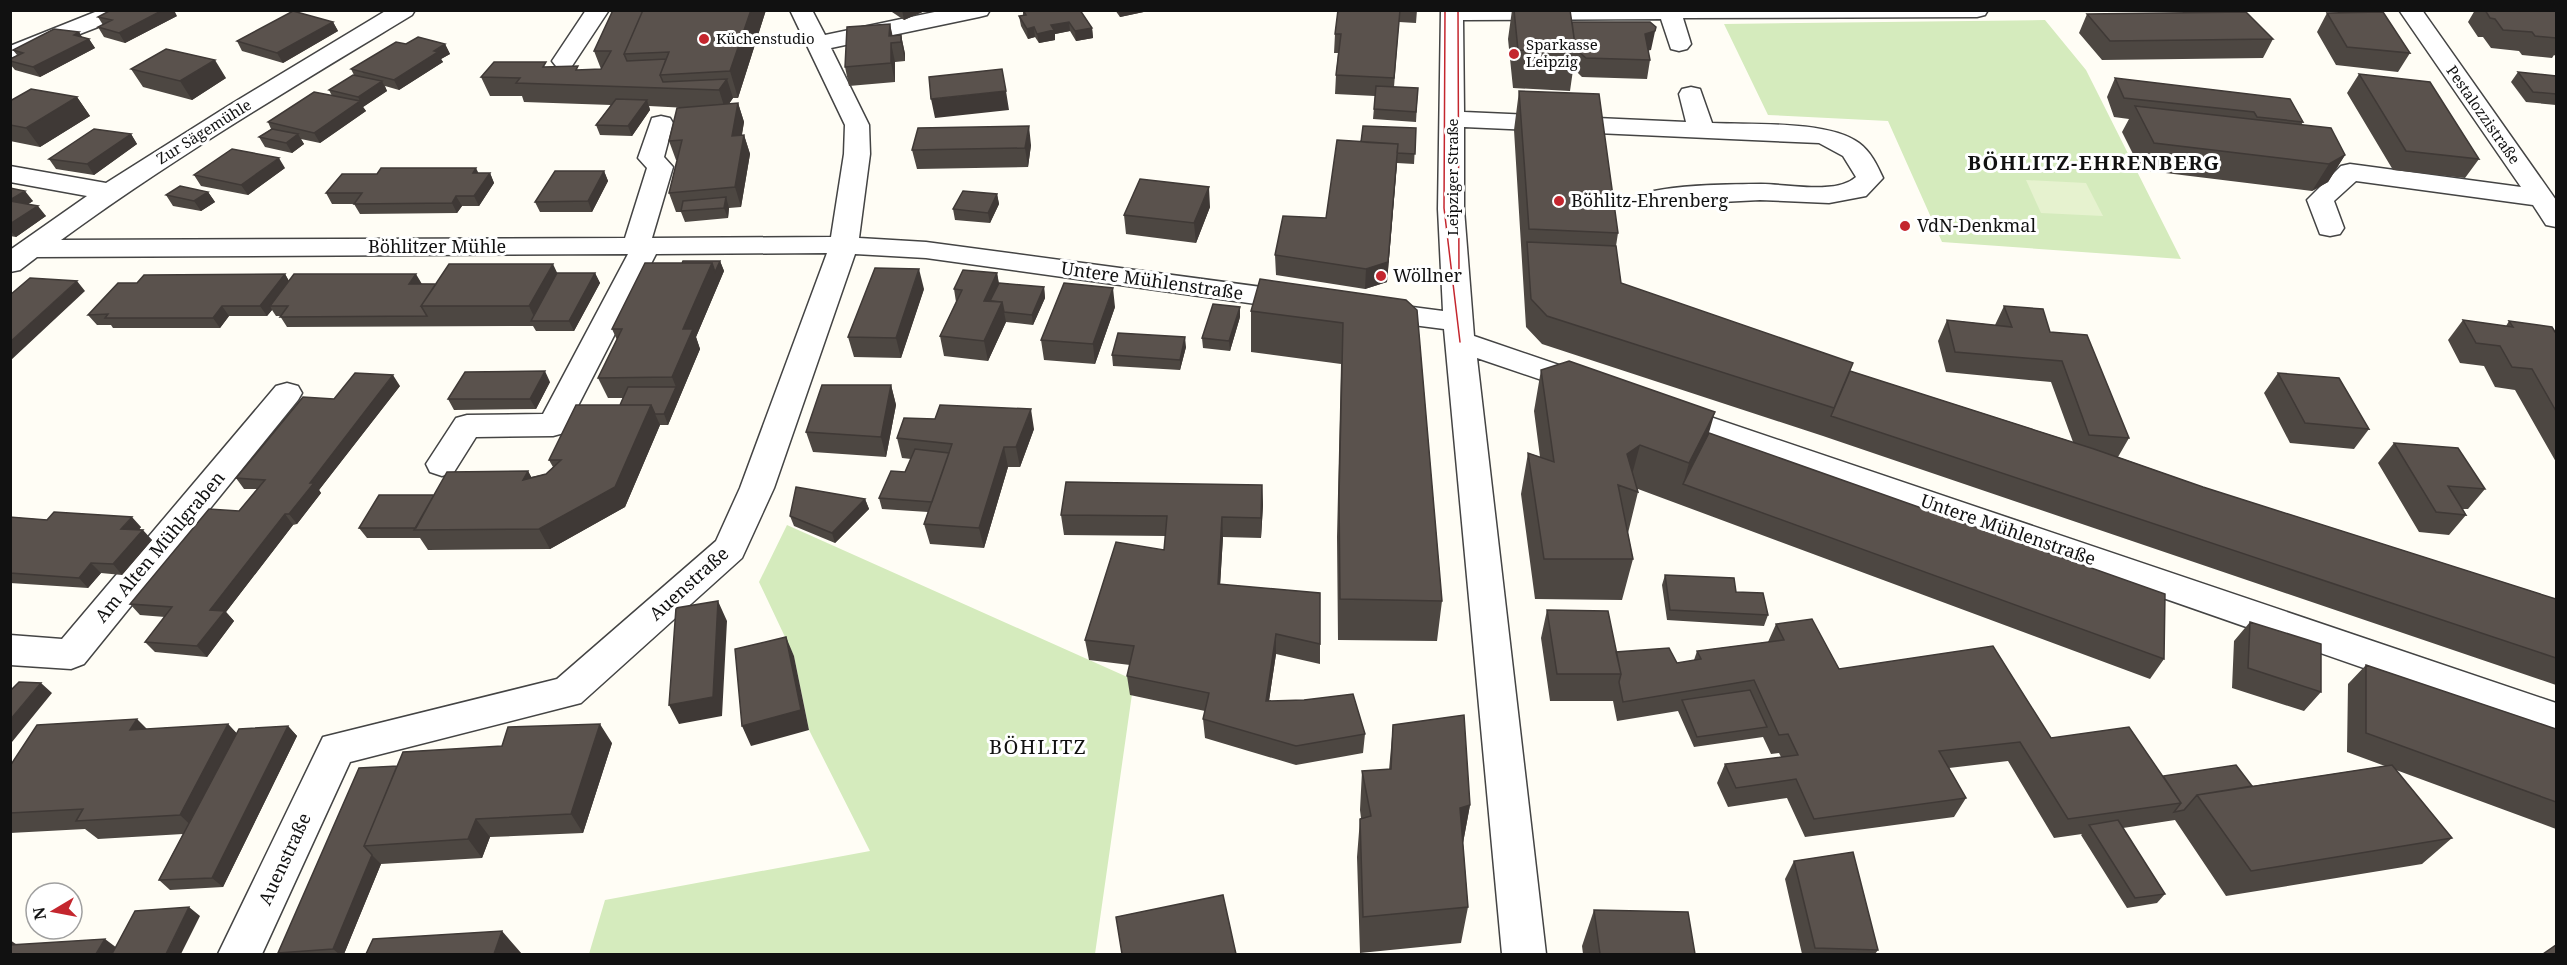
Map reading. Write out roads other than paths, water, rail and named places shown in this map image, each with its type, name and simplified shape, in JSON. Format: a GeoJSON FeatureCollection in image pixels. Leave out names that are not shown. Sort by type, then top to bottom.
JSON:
{"type":"FeatureCollection","features":[{"type":"Feature","properties":{"kind":"street"},"geometry":{"type":"LineString","coordinates":[[10,54],[121,10]]}},
{"type":"Feature","properties":{"kind":"street","name":"Zur Sägemühle"},"geometry":{"type":"LineString","coordinates":[[20,256],[110,192],[237,111],[404,10]]}},
{"type":"Feature","properties":{"kind":"street"},"geometry":{"type":"LineString","coordinates":[[564,61],[598,10]]}},
{"type":"Feature","properties":{"kind":"street","name":"Auenstraße"},"geometry":{"type":"LineString","coordinates":[[240,954],[337,749],[568,692],[730,549],[757,488],[844,245],[857,154],[857,125],[801,10]]}},
{"type":"Feature","properties":{"kind":"street"},"geometry":{"type":"LineString","coordinates":[[817,44],[979,10]]}},
{"type":"Feature","properties":{"kind":"street"},"geometry":{"type":"LineString","coordinates":[[1452,12],[1671,14],[1977,10]]}},
{"type":"Feature","properties":{"kind":"street","name":"Pestalozzistraße"},"geometry":{"type":"LineString","coordinates":[[2410,10],[2556,219]]}},
{"type":"Feature","properties":{"kind":"street","name":"Leipziger Straße"},"geometry":{"type":"LineString","coordinates":[[1452,12],[1451,209],[1459,332],[1524,954]]}},
{"type":"Feature","properties":{"kind":"street"},"geometry":{"type":"LineString","coordinates":[[1671,14],[1679,44]]}},
{"type":"Feature","properties":{"kind":"street"},"geometry":{"type":"LineString","coordinates":[[1691,94],[1701,130]]}},
{"type":"Feature","properties":{"kind":"street"},"geometry":{"type":"LineString","coordinates":[[1452,120],[1823,136],[1848,145],[1861,157],[1870,178],[1857,190],[1829,195],[1760,192],[1663,197]]}},
{"type":"Feature","properties":{"kind":"street"},"geometry":{"type":"LineString","coordinates":[[442,464],[467,426],[553,425],[641,246],[660,167],[651,158],[661,123]]}},
{"type":"Feature","properties":{"kind":"street"},"geometry":{"type":"LineString","coordinates":[[2329,155],[2350,172],[2541,198]]}},
{"type":"Feature","properties":{"kind":"street"},"geometry":{"type":"LineString","coordinates":[[2330,228],[2320,200],[2350,172]]}},
{"type":"Feature","properties":{"kind":"street"},"geometry":{"type":"LineString","coordinates":[[10,174],[110,192]]}},
{"type":"Feature","properties":{"kind":"street","name":"Böhlitzer Mühle"},"geometry":{"type":"LineString","coordinates":[[20,256],[844,245]]}},
{"type":"Feature","properties":{"kind":"street","name":"Untere Mühlenstraße"},"geometry":{"type":"LineString","coordinates":[[844,245],[926,250],[1334,305],[1459,332],[1625,399],[2556,719]]}},
{"type":"Feature","properties":{"kind":"street","name":"Am Alten Mühlgraben"},"geometry":{"type":"LineString","coordinates":[[10,650],[71,654],[288,393]]}},
{"type":"Feature","properties":{"kind":"tram line"},"geometry":{"type":"LineString","coordinates":[[1445,10],[1444,208],[1460,342]]}},
{"type":"Feature","properties":{"kind":"tram line"},"geometry":{"type":"LineString","coordinates":[[1458,10],[1459,279]]}},
{"type":"Feature","properties":{"kind":"place","name":"Küchenstudio"},"geometry":{"type":"Point","coordinates":[704,39]}},
{"type":"Feature","properties":{"kind":"place","name":"Sparkasse Leipzig"},"geometry":{"type":"Point","coordinates":[1514,54]}},
{"type":"Feature","properties":{"kind":"place","name":"Böhlitz-Ehrenberg"},"geometry":{"type":"Point","coordinates":[1559,201]}},
{"type":"Feature","properties":{"kind":"place","name":"VdN-Denkmal"},"geometry":{"type":"Point","coordinates":[1905,226]}},
{"type":"Feature","properties":{"kind":"place","name":"Wöllner"},"geometry":{"type":"Point","coordinates":[1381,276]}},
{"type":"Feature","properties":{"kind":"district","name":"BÖHLITZ-EHRENBERG"},"geometry":{"type":"Point","coordinates":[2094,163]}},
{"type":"Feature","properties":{"kind":"district","name":"BÖHLITZ"},"geometry":{"type":"Point","coordinates":[1038,747]}}]}
